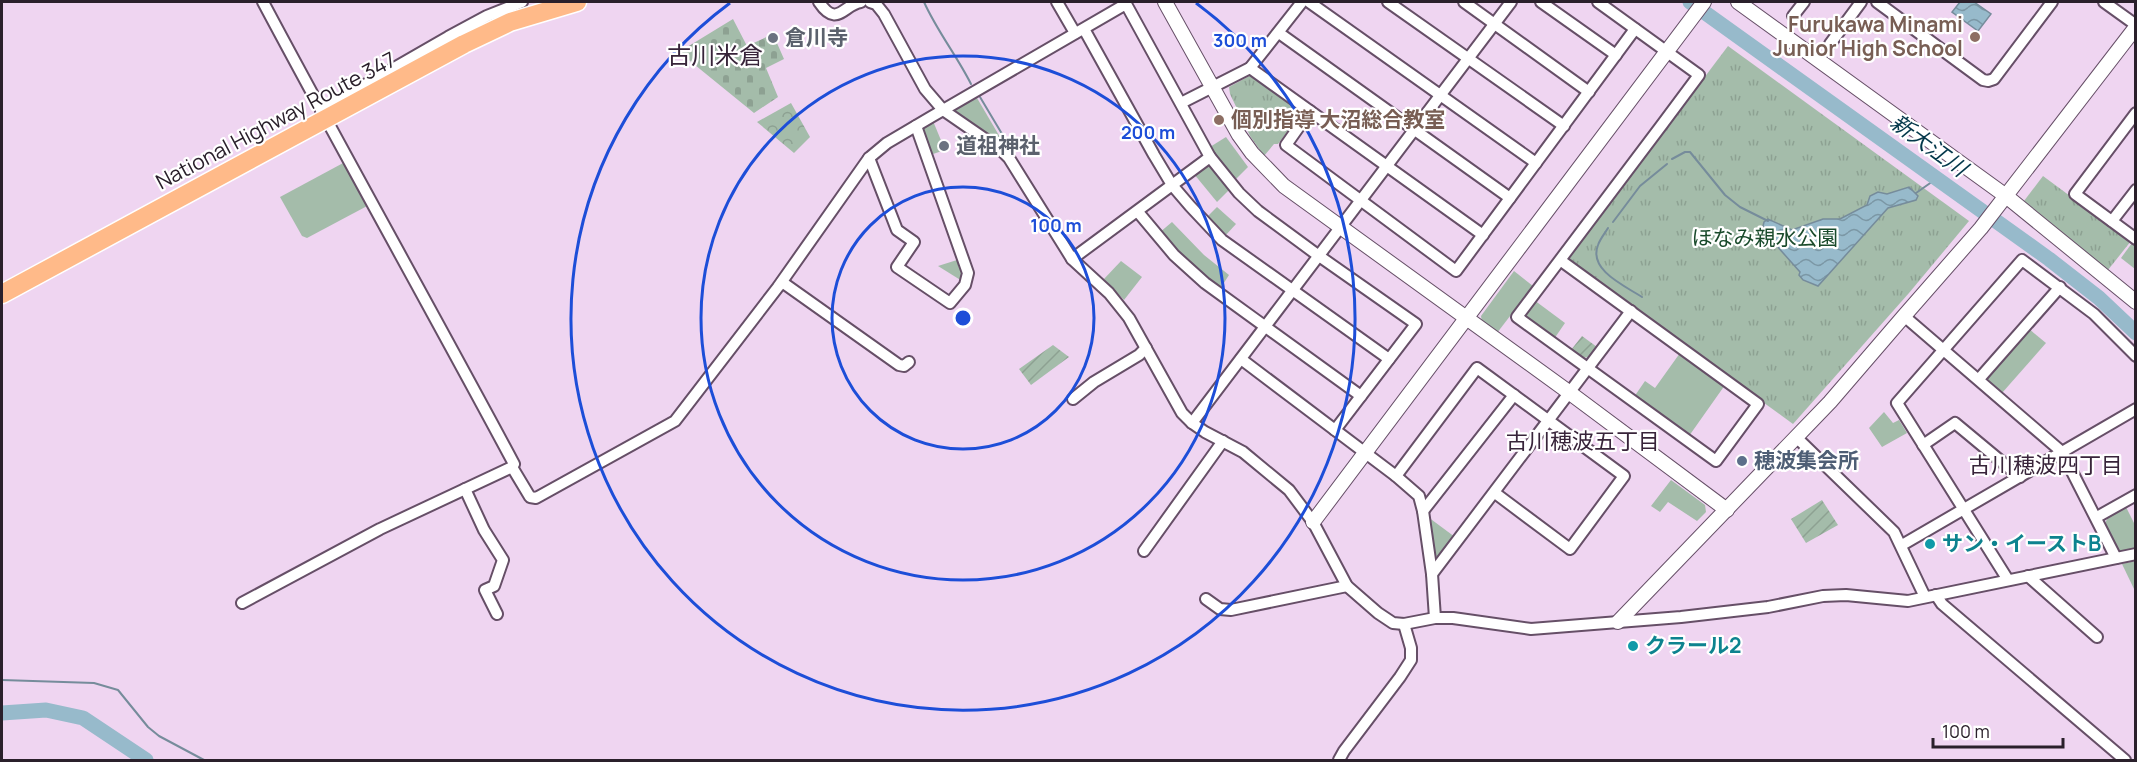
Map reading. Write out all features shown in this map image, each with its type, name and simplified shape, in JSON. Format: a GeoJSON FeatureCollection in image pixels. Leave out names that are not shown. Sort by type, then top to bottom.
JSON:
{"type":"FeatureCollection","features":[{"type":"Feature","properties":{"kind":"highway","name":"National Highway Route 347"},"geometry":{"type":"LineString","coordinates":[[2,294],[323,115],[510,22],[577,2]]}},
{"type":"Feature","properties":{"kind":"street"},"geometry":{"type":"LineString","coordinates":[[263,2],[457,357],[514,464],[512,467],[530,497],[536,498],[675,421],[782,282],[869,158],[887,143],[1126,4],[1210,157],[1226,179],[1258,211],[1416,324],[1335,430]]}},
{"type":"Feature","properties":{"kind":"street"},"geometry":{"type":"LineString","coordinates":[[323,115],[448,37],[487,16],[522,2]]}},
{"type":"Feature","properties":{"kind":"street"},"geometry":{"type":"LineString","coordinates":[[819,2],[825,10],[835,14],[846,12],[855,2],[861,2]]}},
{"type":"Feature","properties":{"kind":"street"},"geometry":{"type":"LineString","coordinates":[[870,2],[876,4],[884,14],[925,89],[943,110],[1009,158],[1072,259],[1119,305],[1182,413],[1192,423],[1244,452],[1272,474],[1297,500],[1312,522],[1347,586],[1393,623],[1404,624],[1435,618],[1469,620],[1531,629],[1768,607],[1823,596],[1846,595],[1908,601],[2136,554]]}},
{"type":"Feature","properties":{"kind":"street"},"geometry":{"type":"LineString","coordinates":[[1057,2],[1079,31],[1172,185],[1222,240],[1389,359]]}},
{"type":"Feature","properties":{"kind":"street"},"geometry":{"type":"LineString","coordinates":[[1166,2],[1239,135],[1252,153],[1284,186],[1727,510]]}},
{"type":"Feature","properties":{"kind":"street"},"geometry":{"type":"LineString","coordinates":[[1181,103],[1250,68],[1302,2]]}},
{"type":"Feature","properties":{"kind":"street"},"geometry":{"type":"LineString","coordinates":[[1309,2],[1536,163]]}},
{"type":"Feature","properties":{"kind":"street"},"geometry":{"type":"LineString","coordinates":[[1388,2],[1564,126]]}},
{"type":"Feature","properties":{"kind":"street"},"geometry":{"type":"LineString","coordinates":[[1464,2],[1589,92]]}},
{"type":"Feature","properties":{"kind":"street"},"geometry":{"type":"LineString","coordinates":[[1192,423],[1511,2]]}},
{"type":"Feature","properties":{"kind":"street"},"geometry":{"type":"LineString","coordinates":[[1541,2],[1616,55]]}},
{"type":"Feature","properties":{"kind":"street"},"geometry":{"type":"LineString","coordinates":[[1560,260],[1758,404],[1716,461],[1518,317],[1560,260],[1699,75],[1598,2]]}},
{"type":"Feature","properties":{"kind":"street"},"geometry":{"type":"LineString","coordinates":[[1312,522],[1704,2]]}},
{"type":"Feature","properties":{"kind":"street"},"geometry":{"type":"LineString","coordinates":[[1738,2],[2006,196],[2136,302]]}},
{"type":"Feature","properties":{"kind":"street"},"geometry":{"type":"LineString","coordinates":[[1793,16],[1804,2]]}},
{"type":"Feature","properties":{"kind":"street"},"geometry":{"type":"LineString","coordinates":[[1830,44],[1861,2]]}},
{"type":"Feature","properties":{"kind":"street"},"geometry":{"type":"LineString","coordinates":[[1877,2],[1983,80],[1988,81],[1994,79],[2052,2]]}},
{"type":"Feature","properties":{"kind":"street"},"geometry":{"type":"LineString","coordinates":[[1618,622],[1830,402],[1981,228],[2136,26],[2104,2]]}},
{"type":"Feature","properties":{"kind":"street"},"geometry":{"type":"LineString","coordinates":[[1310,111],[1286,145],[1456,271],[1635,29]]}},
{"type":"Feature","properties":{"kind":"street"},"geometry":{"type":"LineString","coordinates":[[1279,33],[1510,198]]}},
{"type":"Feature","properties":{"kind":"street"},"geometry":{"type":"LineString","coordinates":[[1250,68],[1483,235]]}},
{"type":"Feature","properties":{"kind":"street"},"geometry":{"type":"LineString","coordinates":[[2136,113],[2075,194],[2136,238]]}},
{"type":"Feature","properties":{"kind":"street"},"geometry":{"type":"LineString","coordinates":[[869,158],[897,230],[914,242],[897,267],[950,303],[964,285],[968,273],[916,126]]}},
{"type":"Feature","properties":{"kind":"street"},"geometry":{"type":"LineString","coordinates":[[1072,259],[1210,157]]}},
{"type":"Feature","properties":{"kind":"street"},"geometry":{"type":"LineString","coordinates":[[2112,221],[2136,190]]}},
{"type":"Feature","properties":{"kind":"street"},"geometry":{"type":"LineString","coordinates":[[1138,212],[1174,255],[1205,283],[1361,396]]}},
{"type":"Feature","properties":{"kind":"street"},"geometry":{"type":"LineString","coordinates":[[2007,580],[1897,403],[2022,260],[2094,314],[2136,356]]}},
{"type":"Feature","properties":{"kind":"street"},"geometry":{"type":"LineString","coordinates":[[782,282],[899,365],[904,366],[909,362]]}},
{"type":"Feature","properties":{"kind":"street"},"geometry":{"type":"LineString","coordinates":[[1979,379],[2060,287]]}},
{"type":"Feature","properties":{"kind":"street"},"geometry":{"type":"LineString","coordinates":[[1432,574],[1631,310]]}},
{"type":"Feature","properties":{"kind":"street"},"geometry":{"type":"LineString","coordinates":[[1904,316],[2062,452],[2116,558]]}},
{"type":"Feature","properties":{"kind":"street"},"geometry":{"type":"LineString","coordinates":[[1073,399],[1094,382],[1139,356],[1146,348]]}},
{"type":"Feature","properties":{"kind":"street"},"geometry":{"type":"LineString","coordinates":[[1241,359],[1396,476],[1419,496],[1424,511],[1435,618]]}},
{"type":"Feature","properties":{"kind":"street"},"geometry":{"type":"LineString","coordinates":[[1396,476],[1477,368],[1624,476],[1570,549],[1495,493]]}},
{"type":"Feature","properties":{"kind":"street"},"geometry":{"type":"LineString","coordinates":[[1424,511],[1514,395]]}},
{"type":"Feature","properties":{"kind":"street"},"geometry":{"type":"LineString","coordinates":[[1902,545],[2136,409]]}},
{"type":"Feature","properties":{"kind":"street"},"geometry":{"type":"LineString","coordinates":[[1923,445],[1955,423],[2020,477]]}},
{"type":"Feature","properties":{"kind":"street"},"geometry":{"type":"LineString","coordinates":[[1796,437],[1894,532],[1931,596],[2125,760]]}},
{"type":"Feature","properties":{"kind":"street"},"geometry":{"type":"LineString","coordinates":[[1144,551],[1223,441]]}},
{"type":"Feature","properties":{"kind":"street"},"geometry":{"type":"LineString","coordinates":[[242,603],[345,547],[512,467]]}},
{"type":"Feature","properties":{"kind":"street"},"geometry":{"type":"LineString","coordinates":[[465,489],[484,530],[503,560],[494,585],[485,590],[497,614]]}},
{"type":"Feature","properties":{"kind":"street"},"geometry":{"type":"LineString","coordinates":[[2097,518],[2136,495]]}},
{"type":"Feature","properties":{"kind":"street"},"geometry":{"type":"LineString","coordinates":[[2028,576],[2097,638]]}},
{"type":"Feature","properties":{"kind":"street"},"geometry":{"type":"LineString","coordinates":[[1206,599],[1226,611],[1347,586]]}},
{"type":"Feature","properties":{"kind":"street"},"geometry":{"type":"LineString","coordinates":[[1339,760],[1411,660],[1411,648],[1404,624]]}},
{"type":"Feature","properties":{"kind":"green space"},"geometry":{"type":"Polygon","coordinates":[[[733,19],[747,46],[773,34],[784,59],[766,68],[778,97],[754,113],[679,52],[733,19]]]}},
{"type":"Feature","properties":{"kind":"green space","name":"ほなみ親水公園"},"geometry":{"type":"Polygon","coordinates":[[[1728,46],[1969,221],[1909,293],[1793,424],[1567,260],[1728,46]]]}},
{"type":"Feature","properties":{"kind":"green space"},"geometry":{"type":"Polygon","coordinates":[[[1253,74],[1303,111],[1278,144],[1274,144],[1264,156],[1250,136],[1230,94],[1229,87],[1253,74]]]}},
{"type":"Feature","properties":{"kind":"green space"},"geometry":{"type":"Polygon","coordinates":[[[977,98],[1007,149],[956,114],[956,109],[977,98]]]}},
{"type":"Feature","properties":{"kind":"green space"},"geometry":{"type":"Polygon","coordinates":[[[791,103],[810,137],[794,153],[757,122],[791,103]]]}},
{"type":"Feature","properties":{"kind":"green space"},"geometry":{"type":"Polygon","coordinates":[[[933,121],[945,150],[930,155],[922,126],[933,121]]]}},
{"type":"Feature","properties":{"kind":"green space"},"geometry":{"type":"Polygon","coordinates":[[[1226,137],[1248,167],[1234,181],[1210,147],[1226,137]]]}},
{"type":"Feature","properties":{"kind":"green space"},"geometry":{"type":"Polygon","coordinates":[[[345,162],[369,205],[307,238],[302,236],[280,197],[345,162]]]}},
{"type":"Feature","properties":{"kind":"green space"},"geometry":{"type":"Polygon","coordinates":[[[1206,165],[1213,166],[1230,189],[1217,202],[1194,174],[1206,165]]]}},
{"type":"Feature","properties":{"kind":"green space"},"geometry":{"type":"Polygon","coordinates":[[[2043,176],[2131,241],[2108,270],[2024,201],[2043,176]]]}},
{"type":"Feature","properties":{"kind":"green space"},"geometry":{"type":"Polygon","coordinates":[[[1217,207],[1236,224],[1225,236],[1206,218],[1217,207]]]}},
{"type":"Feature","properties":{"kind":"green space"},"geometry":{"type":"Polygon","coordinates":[[[1172,222],[1204,255],[1229,275],[1220,289],[1193,268],[1159,233],[1172,222]]]}},
{"type":"Feature","properties":{"kind":"green space"},"geometry":{"type":"Polygon","coordinates":[[[2132,243],[2135,246],[2135,269],[2121,258],[2132,243]]]}},
{"type":"Feature","properties":{"kind":"green space"},"geometry":{"type":"Polygon","coordinates":[[[957,260],[962,274],[962,281],[938,266],[957,260]]]}},
{"type":"Feature","properties":{"kind":"green space"},"geometry":{"type":"Polygon","coordinates":[[[1121,261],[1142,277],[1124,300],[1104,279],[1121,261]]]}},
{"type":"Feature","properties":{"kind":"green space"},"geometry":{"type":"Polygon","coordinates":[[[1514,271],[1533,286],[1497,333],[1482,322],[1481,316],[1514,271]]]}},
{"type":"Feature","properties":{"kind":"green space"},"geometry":{"type":"Polygon","coordinates":[[[1534,300],[1565,323],[1554,339],[1526,318],[1525,312],[1534,300]]]}},
{"type":"Feature","properties":{"kind":"green space"},"geometry":{"type":"Polygon","coordinates":[[[2029,329],[2046,343],[2002,393],[1985,379],[2029,329]]]}},
{"type":"Feature","properties":{"kind":"green space"},"geometry":{"type":"Polygon","coordinates":[[[1582,336],[1597,347],[1589,357],[1582,358],[1571,350],[1582,336]]]}},
{"type":"Feature","properties":{"kind":"green space"},"geometry":{"type":"Polygon","coordinates":[[[1053,345],[1069,357],[1031,385],[1019,369],[1053,345]]]}},
{"type":"Feature","properties":{"kind":"green space"},"geometry":{"type":"Polygon","coordinates":[[[1680,353],[1725,385],[1689,436],[1634,397],[1645,381],[1655,388],[1680,353]]]}},
{"type":"Feature","properties":{"kind":"green space"},"geometry":{"type":"Polygon","coordinates":[[[1884,412],[1893,423],[1899,420],[1907,433],[1882,447],[1869,428],[1884,412]]]}},
{"type":"Feature","properties":{"kind":"green space"},"geometry":{"type":"Polygon","coordinates":[[[1671,480],[1705,505],[1706,512],[1697,521],[1668,502],[1660,512],[1651,506],[1671,480]]]}},
{"type":"Feature","properties":{"kind":"green space"},"geometry":{"type":"Polygon","coordinates":[[[1822,500],[1838,525],[1806,543],[1791,519],[1822,500]]]}},
{"type":"Feature","properties":{"kind":"green space"},"geometry":{"type":"Polygon","coordinates":[[[2126,507],[2135,525],[2135,550],[2123,553],[2117,549],[2105,525],[2110,516],[2126,507]]]}},
{"type":"Feature","properties":{"kind":"green space"},"geometry":{"type":"Polygon","coordinates":[[[1428,517],[1455,537],[1440,557],[1432,556],[1428,517]]]}},
{"type":"Feature","properties":{"kind":"green space"},"geometry":{"type":"Polygon","coordinates":[[[2136,561],[2135,591],[2122,564],[2136,561]]]}},
{"type":"Feature","properties":{"kind":"water"},"geometry":{"type":"Polygon","coordinates":[[[1960,2],[1974,2],[1991,14],[1978,31],[1952,12],[1960,2]]]}},
{"type":"Feature","properties":{"kind":"water"},"geometry":{"type":"Polygon","coordinates":[[[1909,187],[1918,196],[1916,200],[1888,208],[1818,286],[1803,280],[1799,275],[1800,272],[1763,226],[1768,219],[1792,230],[1823,219],[1840,219],[1867,205],[1870,196],[1878,192],[1887,194],[1909,187]]]}},
{"type":"Feature","properties":{"kind":"waterway"},"geometry":{"type":"LineString","coordinates":[[924,2],[971,84]]}},
{"type":"Feature","properties":{"kind":"waterway","name":"新大江川"},"geometry":{"type":"LineString","coordinates":[[1690,2],[2049,259],[2099,298],[2136,333]]}},
{"type":"Feature","properties":{"kind":"waterway"},"geometry":{"type":"LineString","coordinates":[[980,97],[1011,149]]}},
{"type":"Feature","properties":{"kind":"waterway"},"geometry":{"type":"LineString","coordinates":[[1672,159],[1685,152],[1690,152],[1725,195],[1740,207],[1768,221]]}},
{"type":"Feature","properties":{"kind":"waterway"},"geometry":{"type":"LineString","coordinates":[[1613,222],[1640,186],[1667,164]]}},
{"type":"Feature","properties":{"kind":"waterway"},"geometry":{"type":"LineString","coordinates":[[1916,193],[1936,179]]}},
{"type":"Feature","properties":{"kind":"waterway"},"geometry":{"type":"LineString","coordinates":[[1608,228],[1598,245],[1596,254],[1598,262],[1610,276],[1642,297]]}},
{"type":"Feature","properties":{"kind":"waterway"},"geometry":{"type":"LineString","coordinates":[[2,680],[94,683],[118,690],[148,727],[159,736],[204,760]]}},
{"type":"Feature","properties":{"kind":"waterway"},"geometry":{"type":"LineString","coordinates":[[2,713],[46,710],[83,718],[146,760]]}},
{"type":"Feature","properties":{"kind":"place","name":"Furukawa Minami Junior High School"},"geometry":{"type":"Point","coordinates":[1975,37]}},
{"type":"Feature","properties":{"kind":"place","name":"倉川寺"},"geometry":{"type":"Point","coordinates":[773,38]}},
{"type":"Feature","properties":{"kind":"place","name":"個別指導 大沼総合教室"},"geometry":{"type":"Point","coordinates":[1219,120]}},
{"type":"Feature","properties":{"kind":"place","name":"道祖神社"},"geometry":{"type":"Point","coordinates":[944,146]}},
{"type":"Feature","properties":{"kind":"place","name":"穂波集会所"},"geometry":{"type":"Point","coordinates":[1742,461]}},
{"type":"Feature","properties":{"kind":"place","name":"サン・イーストB"},"geometry":{"type":"Point","coordinates":[1930,544]}},
{"type":"Feature","properties":{"kind":"place","name":"クラール2"},"geometry":{"type":"Point","coordinates":[1633,646]}},
{"type":"Feature","properties":{"kind":"district","name":"古川米倉"},"geometry":{"type":"Point","coordinates":[715,56]}},
{"type":"Feature","properties":{"kind":"district","name":"古川穂波五丁目"},"geometry":{"type":"Point","coordinates":[1583,441]}},
{"type":"Feature","properties":{"kind":"district","name":"古川穂波四丁目"},"geometry":{"type":"Point","coordinates":[2046,465]}}]}
